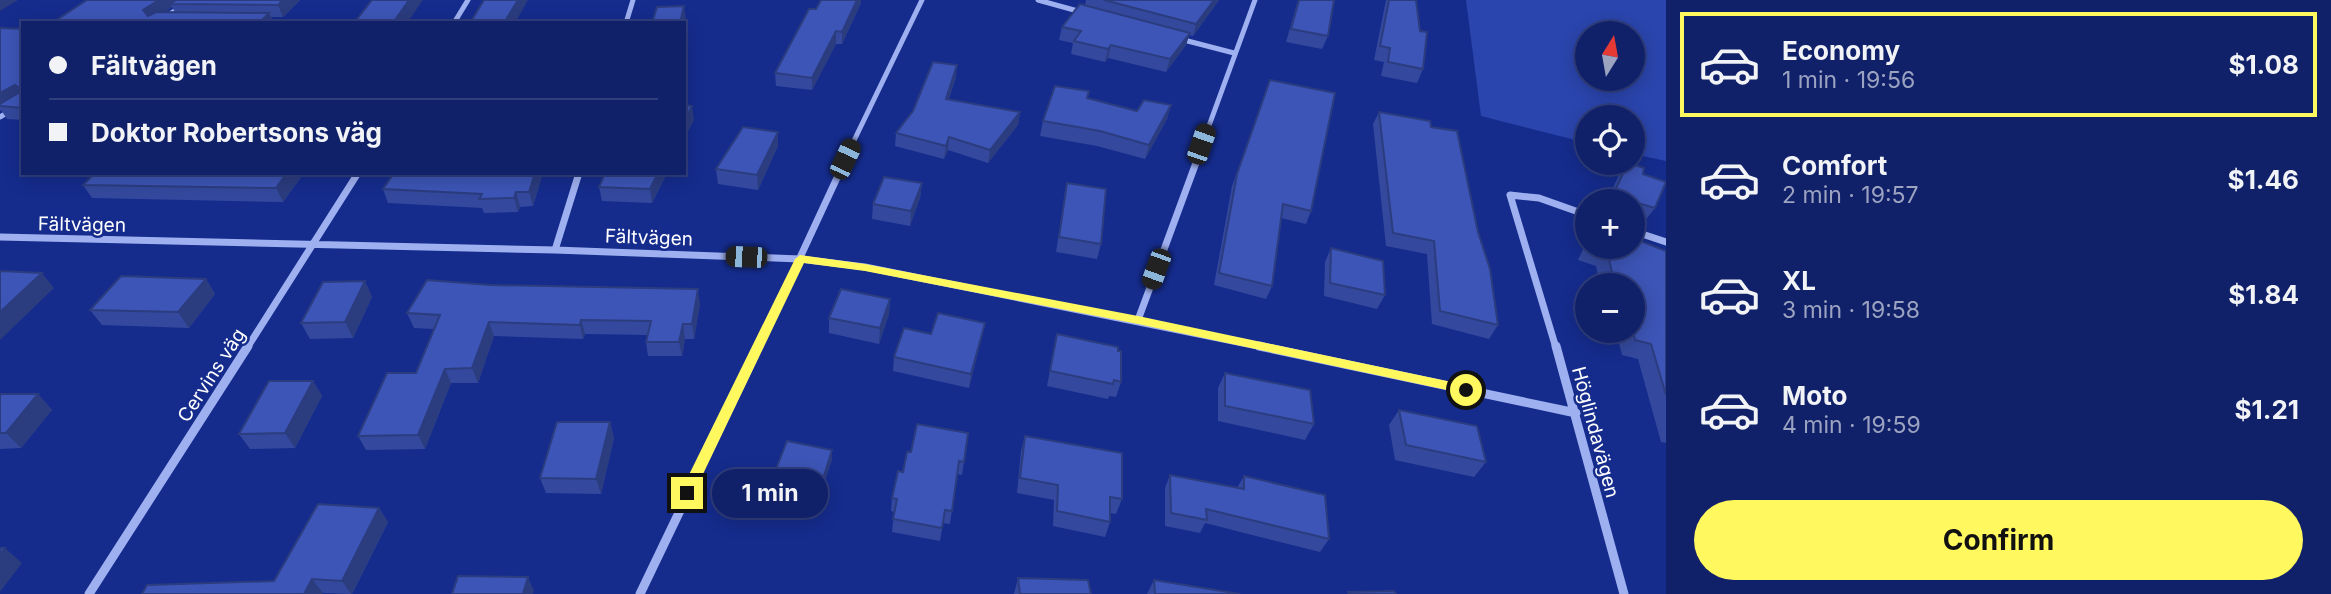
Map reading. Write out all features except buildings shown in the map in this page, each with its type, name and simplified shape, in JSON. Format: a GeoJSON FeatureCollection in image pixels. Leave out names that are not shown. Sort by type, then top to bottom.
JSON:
{"type":"FeatureCollection","features":[{"type":"Feature","properties":{"kind":"street"},"geometry":{"type":"LineString","coordinates":[[159,21],[192,0]]}},
{"type":"Feature","properties":{"kind":"street"},"geometry":{"type":"LineString","coordinates":[[455,21],[468,0]]}},
{"type":"Feature","properties":{"kind":"street"},"geometry":{"type":"LineString","coordinates":[[627,21],[633,0]]}},
{"type":"Feature","properties":{"kind":"street"},"geometry":{"type":"LineString","coordinates":[[640,594],[922,0]]}},
{"type":"Feature","properties":{"kind":"street"},"geometry":{"type":"LineString","coordinates":[[1038,0],[1090,14]]}},
{"type":"Feature","properties":{"kind":"street"},"geometry":{"type":"LineString","coordinates":[[1138,320],[1255,0]]}},
{"type":"Feature","properties":{"kind":"street"},"geometry":{"type":"LineString","coordinates":[[1168,36],[1234,53]]}},
{"type":"Feature","properties":{"kind":"street"},"geometry":{"type":"LineString","coordinates":[[0,117],[21,104]]}},
{"type":"Feature","properties":{"kind":"street","name":"Cervins väg"},"geometry":{"type":"LineString","coordinates":[[89,594],[357,175]]}},
{"type":"Feature","properties":{"kind":"street"},"geometry":{"type":"LineString","coordinates":[[555,250],[578,175]]}},
{"type":"Feature","properties":{"kind":"street","name":"Höglindavägen"},"geometry":{"type":"LineString","coordinates":[[1575,211],[1539,198],[1510,195],[1576,413],[1624,594]]}},
{"type":"Feature","properties":{"kind":"street"},"geometry":{"type":"LineString","coordinates":[[1645,235],[1666,242]]}},
{"type":"Feature","properties":{"kind":"street","name":"Fältvägen"},"geometry":{"type":"LineString","coordinates":[[0,237],[555,250],[800,259],[865,267],[1138,320],[1576,413]]}},
{"type":"Feature","properties":{"kind":"lane"},"geometry":{"type":"LineString","coordinates":[[165,21],[173,20]]}},
{"type":"Feature","properties":{"kind":"lane"},"geometry":{"type":"LineString","coordinates":[[255,20],[283,20]]}},
{"type":"Feature","properties":{"kind":"shaded area"},"geometry":{"type":"Polygon","coordinates":[[[1466,0],[1666,0],[1666,161],[1645,157],[1645,105],[1575,105],[1575,140],[1481,116],[1466,0]]]}},
{"type":"Feature","properties":{"kind":"route"},"geometry":{"type":"LineString","coordinates":[[687,493],[800,259],[865,267],[1138,320],[1466,390]]}}]}
